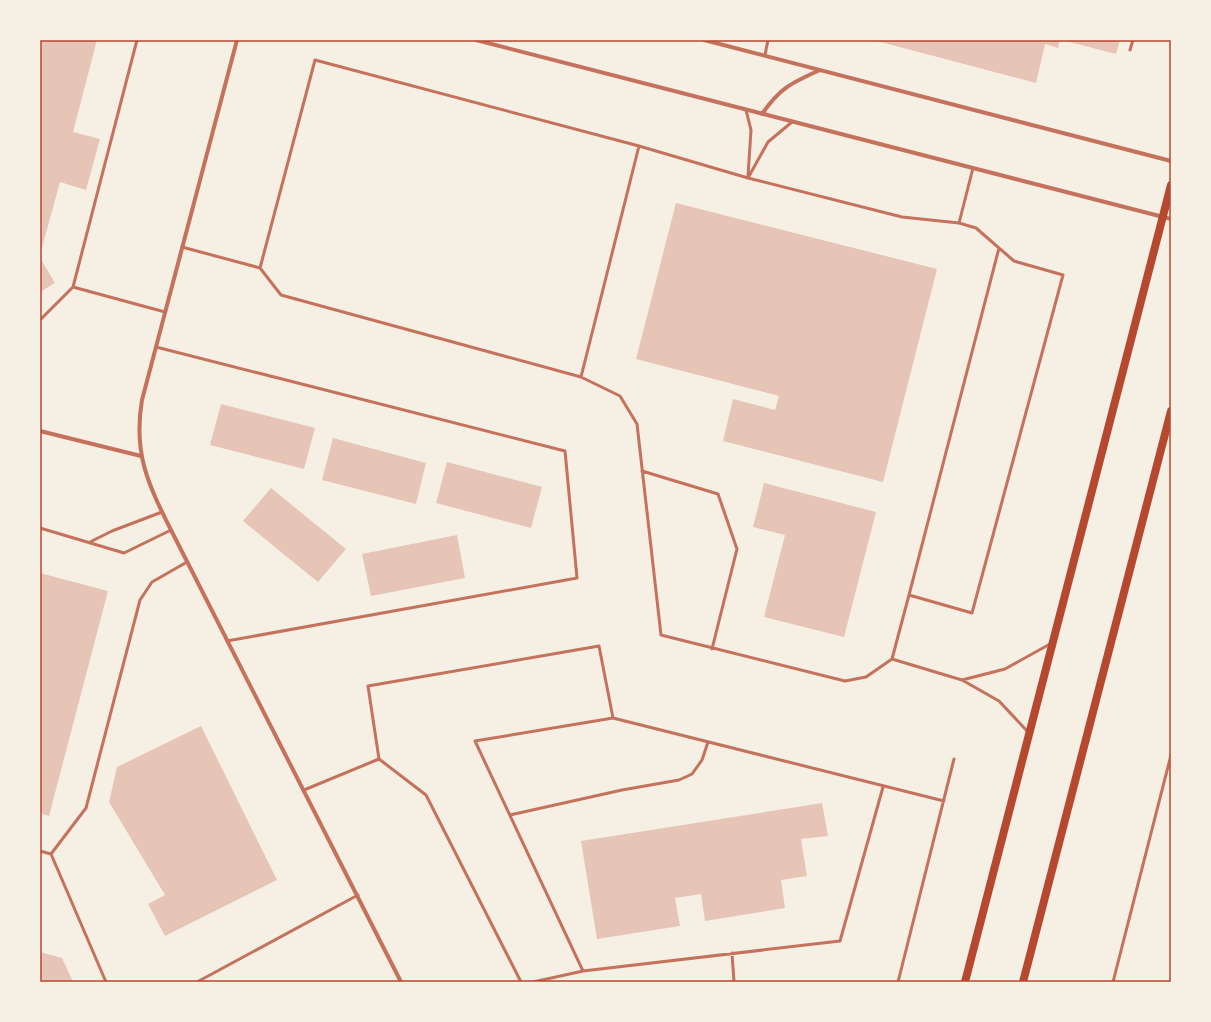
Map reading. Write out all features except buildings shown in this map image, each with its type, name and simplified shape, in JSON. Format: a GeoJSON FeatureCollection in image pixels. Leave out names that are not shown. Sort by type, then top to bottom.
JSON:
{"type":"FeatureCollection","features":[{"type":"Feature","properties":{"kind":"main road"},"geometry":{"type":"LineString","coordinates":[[965,982],[1028,732],[1167,218],[1171,185]]}},
{"type":"Feature","properties":{"kind":"main road"},"geometry":{"type":"LineString","coordinates":[[1023,982],[1171,411]]}},
{"type":"Feature","properties":{"kind":"street"},"geometry":{"type":"LineString","coordinates":[[237,40],[138,420],[140,456],[146,476],[162,512],[401,982]]}},
{"type":"Feature","properties":{"kind":"street"},"geometry":{"type":"LineString","coordinates":[[476,40],[1167,218]]}},
{"type":"Feature","properties":{"kind":"street"},"geometry":{"type":"LineString","coordinates":[[704,40],[1171,161]]}},
{"type":"Feature","properties":{"kind":"street"},"geometry":{"type":"LineString","coordinates":[[762,114],[774,97],[788,85],[820,70]]}},
{"type":"Feature","properties":{"kind":"street"},"geometry":{"type":"LineString","coordinates":[[40,431],[140,456]]}},
{"type":"Feature","properties":{"kind":"lane"},"geometry":{"type":"LineString","coordinates":[[40,320],[73,287],[137,40]]}},
{"type":"Feature","properties":{"kind":"lane"},"geometry":{"type":"LineString","coordinates":[[764,55],[768,40]]}},
{"type":"Feature","properties":{"kind":"lane"},"geometry":{"type":"LineString","coordinates":[[1130,50],[1133,40]]}},
{"type":"Feature","properties":{"kind":"lane"},"geometry":{"type":"LineString","coordinates":[[260,268],[315,60],[639,146],[748,178],[902,217],[959,223],[976,228],[1014,261],[1062,275],[972,613],[909,596]]}},
{"type":"Feature","properties":{"kind":"lane"},"geometry":{"type":"LineString","coordinates":[[746,110],[751,130],[748,178]]}},
{"type":"Feature","properties":{"kind":"lane"},"geometry":{"type":"LineString","coordinates":[[748,178],[768,142],[792,122]]}},
{"type":"Feature","properties":{"kind":"lane"},"geometry":{"type":"LineString","coordinates":[[581,377],[639,146]]}},
{"type":"Feature","properties":{"kind":"lane"},"geometry":{"type":"LineString","coordinates":[[959,223],[973,168]]}},
{"type":"Feature","properties":{"kind":"lane"},"geometry":{"type":"LineString","coordinates":[[182,247],[260,268],[281,295],[581,377],[620,396],[637,424],[661,635],[845,681],[866,677],[892,659],[999,248]]}},
{"type":"Feature","properties":{"kind":"lane"},"geometry":{"type":"LineString","coordinates":[[73,287],[165,312]]}},
{"type":"Feature","properties":{"kind":"lane"},"geometry":{"type":"LineString","coordinates":[[156,347],[565,451],[577,578],[227,641]]}},
{"type":"Feature","properties":{"kind":"lane"},"geometry":{"type":"LineString","coordinates":[[642,472],[718,494],[737,549],[712,648]]}},
{"type":"Feature","properties":{"kind":"lane"},"geometry":{"type":"LineString","coordinates":[[90,542],[112,531],[162,512]]}},
{"type":"Feature","properties":{"kind":"lane"},"geometry":{"type":"LineString","coordinates":[[40,528],[124,553],[171,530]]}},
{"type":"Feature","properties":{"kind":"lane"},"geometry":{"type":"LineString","coordinates":[[51,854],[86,808],[140,600],[152,582],[188,562]]}},
{"type":"Feature","properties":{"kind":"lane"},"geometry":{"type":"LineString","coordinates":[[962,680],[1005,669],[1053,643]]}},
{"type":"Feature","properties":{"kind":"lane"},"geometry":{"type":"LineString","coordinates":[[520,982],[426,794],[379,759],[368,686],[599,646],[613,718]]}},
{"type":"Feature","properties":{"kind":"lane"},"geometry":{"type":"LineString","coordinates":[[892,659],[962,680],[999,701],[1028,732]]}},
{"type":"Feature","properties":{"kind":"lane"},"geometry":{"type":"LineString","coordinates":[[583,971],[475,741],[613,718],[883,787],[944,801]]}},
{"type":"Feature","properties":{"kind":"lane"},"geometry":{"type":"LineString","coordinates":[[510,815],[622,790],[679,780],[692,774],[702,760],[708,742]]}},
{"type":"Feature","properties":{"kind":"lane"},"geometry":{"type":"LineString","coordinates":[[1113,982],[1171,755]]}},
{"type":"Feature","properties":{"kind":"lane"},"geometry":{"type":"LineString","coordinates":[[304,790],[379,759]]}},
{"type":"Feature","properties":{"kind":"lane"},"geometry":{"type":"LineString","coordinates":[[898,982],[954,759]]}},
{"type":"Feature","properties":{"kind":"lane"},"geometry":{"type":"LineString","coordinates":[[533,982],[583,971],[840,941],[883,787]]}},
{"type":"Feature","properties":{"kind":"lane"},"geometry":{"type":"LineString","coordinates":[[40,851],[51,854]]}},
{"type":"Feature","properties":{"kind":"lane"},"geometry":{"type":"LineString","coordinates":[[51,854],[106,982]]}},
{"type":"Feature","properties":{"kind":"lane"},"geometry":{"type":"LineString","coordinates":[[197,982],[358,895]]}},
{"type":"Feature","properties":{"kind":"lane"},"geometry":{"type":"LineString","coordinates":[[732,953],[734,982]]}}]}
